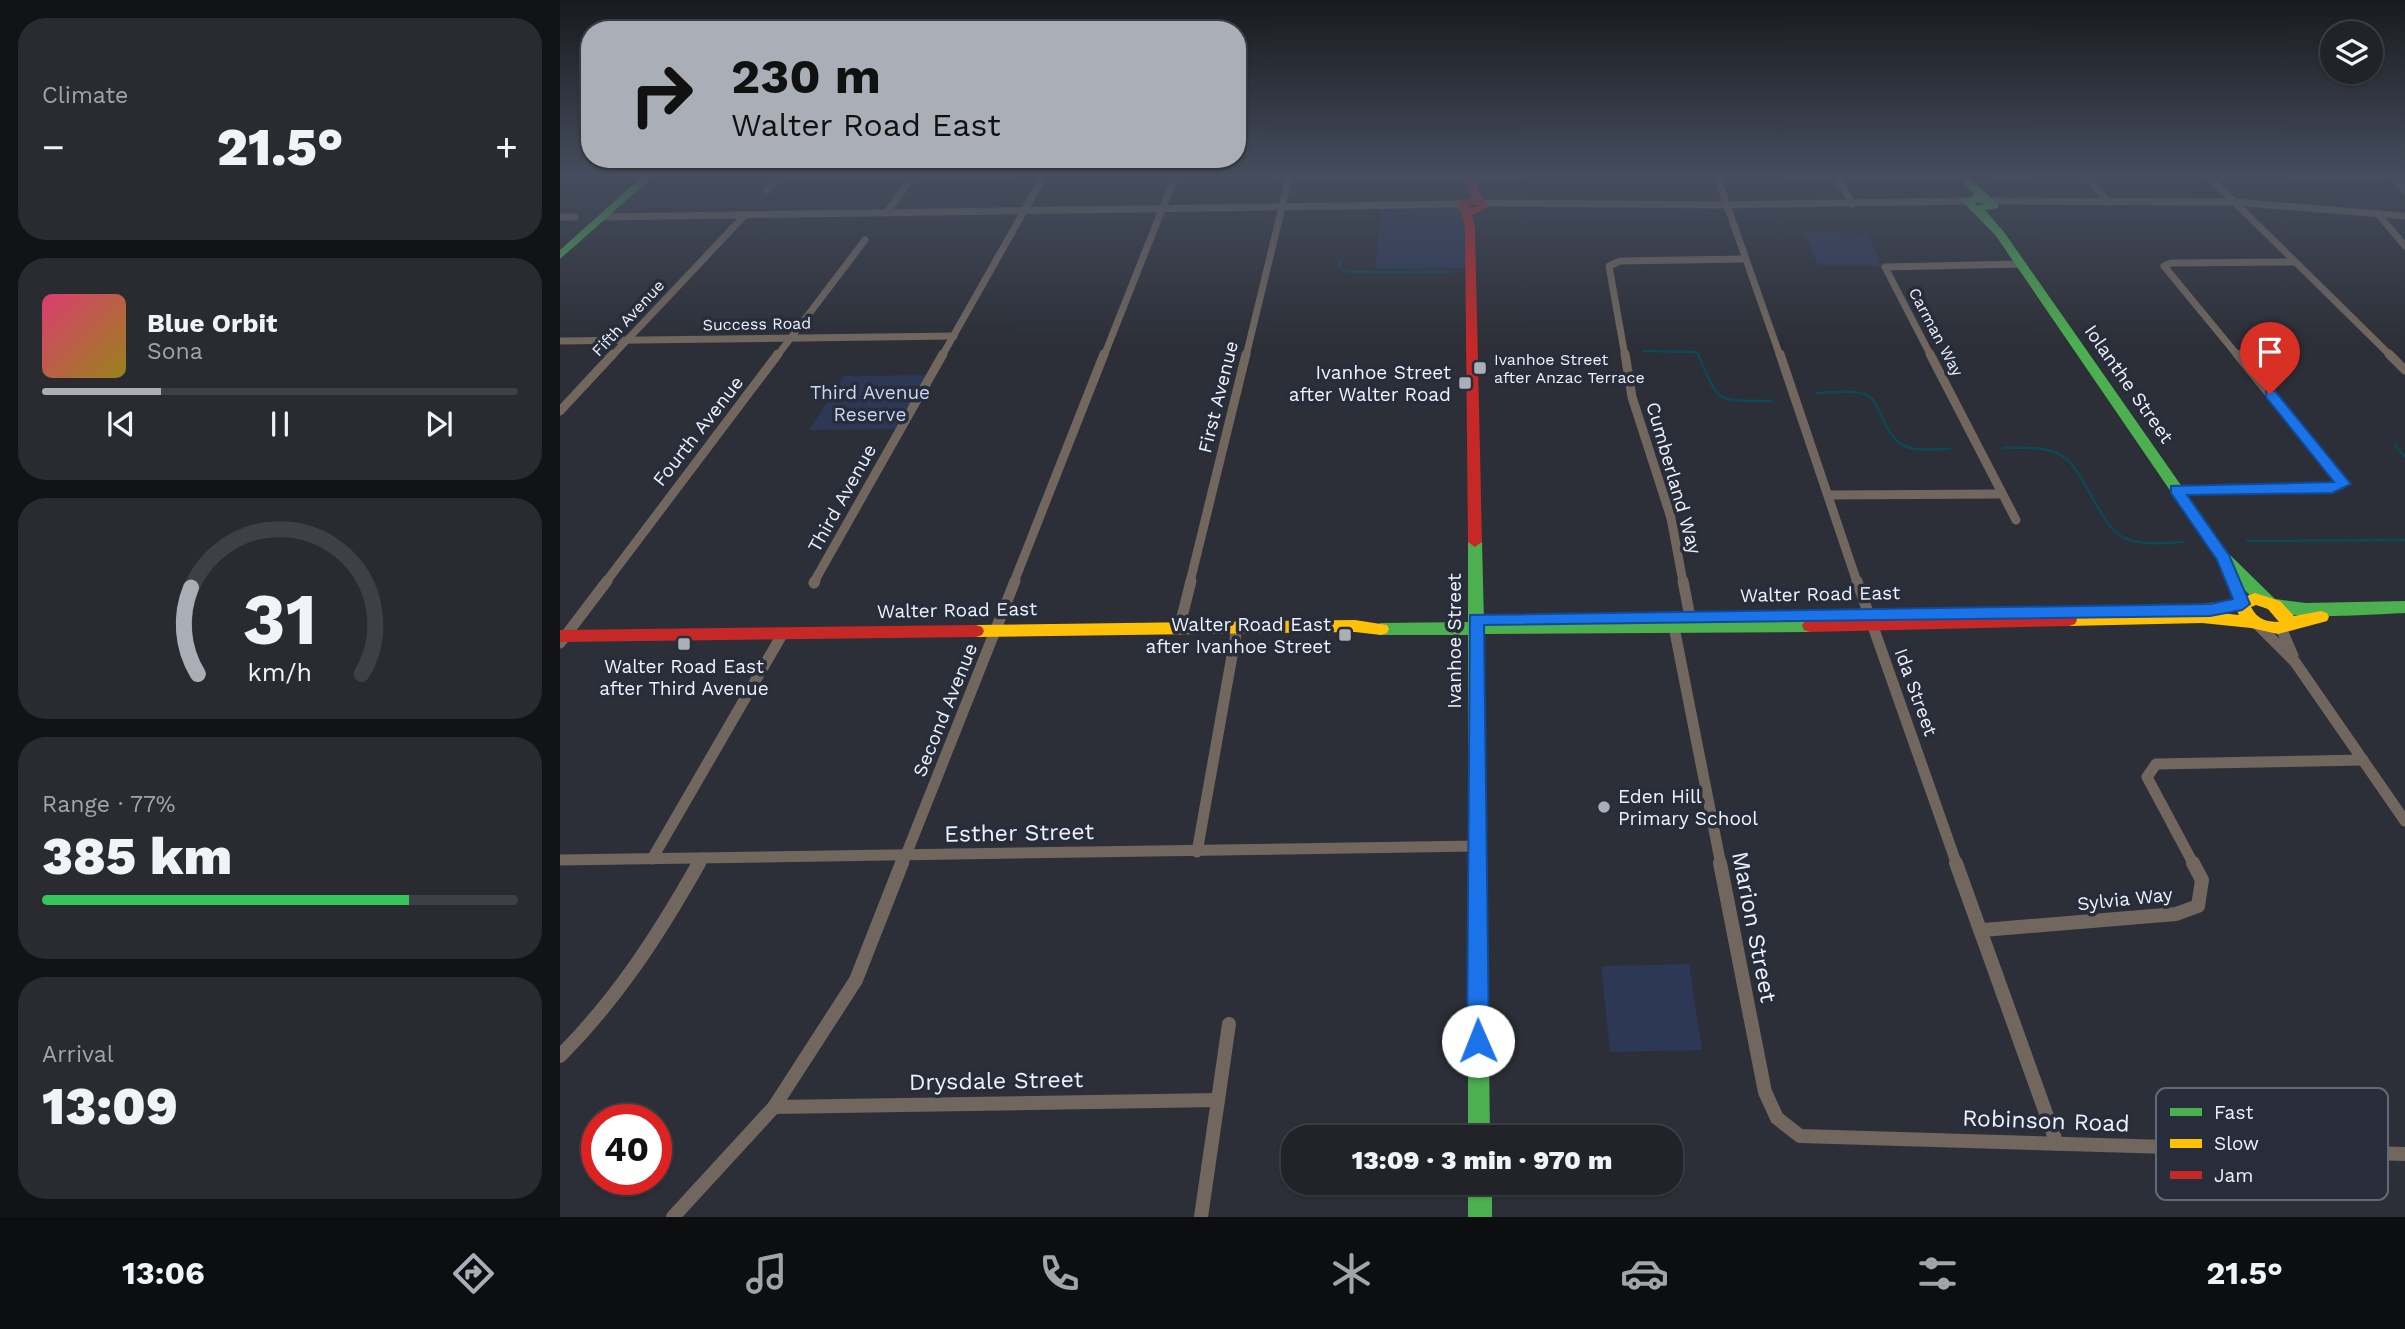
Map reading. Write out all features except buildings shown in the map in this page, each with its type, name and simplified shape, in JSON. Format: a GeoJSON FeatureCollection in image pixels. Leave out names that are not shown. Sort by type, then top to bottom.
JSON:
{"type":"FeatureCollection","features":[{"type":"Feature","properties":{"kind":"main road"},"geometry":{"type":"LineString","coordinates":[[560,256],[588,231]]}},
{"type":"Feature","properties":{"kind":"main road","name":"Ivanhoe Street"},"geometry":{"type":"LineString","coordinates":[[1470,231],[1479,1125]]}},
{"type":"Feature","properties":{"kind":"main road","name":"Iolanthe Street"},"geometry":{"type":"LineString","coordinates":[[1998,231],[2224,558],[2286,615],[2284,626]]}},
{"type":"Feature","properties":{"kind":"main road","name":"Iolanthe Street"},"geometry":{"type":"LineString","coordinates":[[2224,558],[2243,603],[2245,615],[2255,623]]}},
{"type":"Feature","properties":{"kind":"main road","name":"Walter Road East"},"geometry":{"type":"LineString","coordinates":[[561,638],[1355,626],[1391,630],[1476,624],[1869,619],[2210,610],[2255,599],[2271,603]]}},
{"type":"Feature","properties":{"kind":"main road"},"geometry":{"type":"LineString","coordinates":[[2271,603],[2306,609],[2405,607]]}},
{"type":"Feature","properties":{"kind":"main road"},"geometry":{"type":"LineString","coordinates":[[2284,626],[2312,617],[2357,620],[2405,616]]}},
{"type":"Feature","properties":{"kind":"main road","name":"Walter Road East"},"geometry":{"type":"LineString","coordinates":[[1869,619],[2202,617],[2255,623],[2272,629],[2284,626]]}},
{"type":"Feature","properties":{"kind":"main road"},"geometry":{"type":"LineString","coordinates":[[1480,1195],[1480,1217]]}},
{"type":"Feature","properties":{"kind":"street","name":"Fifth Avenue"},"geometry":{"type":"LineString","coordinates":[[560,411],[730,231]]}},
{"type":"Feature","properties":{"kind":"street","name":"Third Avenue"},"geometry":{"type":"LineString","coordinates":[[814,583],[1013,231]]}},
{"type":"Feature","properties":{"kind":"street","name":"Second Avenue"},"geometry":{"type":"LineString","coordinates":[[673,1217],[774,1107],[856,980],[908,856],[1154,231]]}},
{"type":"Feature","properties":{"kind":"street","name":"First Avenue"},"geometry":{"type":"LineString","coordinates":[[1179,629],[1276,231]]}},
{"type":"Feature","properties":{"kind":"street","name":"Ida Street"},"geometry":{"type":"LineString","coordinates":[[1734,231],[1830,495],[1869,619],[1983,930],[2057,1144]]}},
{"type":"Feature","properties":{"kind":"street"},"geometry":{"type":"LineString","coordinates":[[2263,231],[2405,370]]}},
{"type":"Feature","properties":{"kind":"street"},"geometry":{"type":"LineString","coordinates":[[2392,231],[2405,246]]}},
{"type":"Feature","properties":{"kind":"street","name":"Fourth Avenue"},"geometry":{"type":"LineString","coordinates":[[561,638],[865,240]]}},
{"type":"Feature","properties":{"kind":"street","name":"Cumberland Way"},"geometry":{"type":"LineString","coordinates":[[1691,622],[1671,518],[1632,397],[1609,266],[1620,261],[1743,259]]}},
{"type":"Feature","properties":{"kind":"street"},"geometry":{"type":"LineString","coordinates":[[2176,490],[2332,489],[2343,484],[2164,266],[2171,263],[2295,262]]}},
{"type":"Feature","properties":{"kind":"street","name":"Carman Way"},"geometry":{"type":"LineString","coordinates":[[2016,520],[1885,267],[2020,264]]}},
{"type":"Feature","properties":{"kind":"street","name":"Success Road"},"geometry":{"type":"LineString","coordinates":[[560,341],[954,336]]}},
{"type":"Feature","properties":{"kind":"street"},"geometry":{"type":"LineString","coordinates":[[1830,495],[2002,494]]}},
{"type":"Feature","properties":{"kind":"street","name":"Marion Street"},"geometry":{"type":"LineString","coordinates":[[1673,622],[1765,1092],[1777,1118]]}},
{"type":"Feature","properties":{"kind":"street"},"geometry":{"type":"LineString","coordinates":[[2255,623],[2295,662],[2405,821]]}},
{"type":"Feature","properties":{"kind":"street"},"geometry":{"type":"LineString","coordinates":[[2284,626],[2295,662]]}},
{"type":"Feature","properties":{"kind":"street"},"geometry":{"type":"LineString","coordinates":[[1197,852],[1237,628]]}},
{"type":"Feature","properties":{"kind":"street"},"geometry":{"type":"LineString","coordinates":[[652,859],[783,633]]}},
{"type":"Feature","properties":{"kind":"street","name":"Sylvia Way"},"geometry":{"type":"LineString","coordinates":[[1983,930],[2176,914],[2198,906],[2202,880],[2147,778],[2156,764],[2363,760]]}},
{"type":"Feature","properties":{"kind":"street","name":"Esther Street"},"geometry":{"type":"LineString","coordinates":[[560,860],[1478,846]]}},
{"type":"Feature","properties":{"kind":"street"},"geometry":{"type":"LineString","coordinates":[[560,1056],[620,992],[656,940],[702,858]]}},
{"type":"Feature","properties":{"kind":"street"},"geometry":{"type":"LineString","coordinates":[[1201,1217],[1229,1024]]}},
{"type":"Feature","properties":{"kind":"street","name":"Drysdale Street"},"geometry":{"type":"LineString","coordinates":[[774,1107],[1219,1100]]}},
{"type":"Feature","properties":{"kind":"street","name":"Robinson Road"},"geometry":{"type":"LineString","coordinates":[[1777,1118],[1786,1129],[1800,1136],[2156,1147]]}},
{"type":"Feature","properties":{"kind":"green space"},"geometry":{"type":"Polygon","coordinates":[[[1379,231],[1468,231],[1471,268],[1375,269],[1379,231]]]}},
{"type":"Feature","properties":{"kind":"green space"},"geometry":{"type":"Polygon","coordinates":[[[1803,232],[1867,234],[1880,260],[1878,262],[1887,265],[1885,269],[1872,265],[1818,265],[1803,232]]]}},
{"type":"Feature","properties":{"kind":"green space","name":"Third Avenue Reserve"},"geometry":{"type":"Polygon","coordinates":[[[932,375],[901,429],[809,430],[844,376],[932,375]]]}},
{"type":"Feature","properties":{"kind":"green space"},"geometry":{"type":"Polygon","coordinates":[[[1689,964],[1702,1050],[1610,1052],[1601,966],[1689,964]]]}},
{"type":"Feature","properties":{"kind":"waterway"},"geometry":{"type":"LineString","coordinates":[[1340,260],[1339,267],[1347,272],[1450,272]]}},
{"type":"Feature","properties":{"kind":"waterway"},"geometry":{"type":"LineString","coordinates":[[1643,351],[1697,352],[1721,396],[1739,401],[1772,401]]}},
{"type":"Feature","properties":{"kind":"waterway"},"geometry":{"type":"LineString","coordinates":[[1816,393],[1864,394],[1874,401],[1887,428],[1900,443],[1916,449],[1950,449]]}},
{"type":"Feature","properties":{"kind":"waterway"},"geometry":{"type":"LineString","coordinates":[[2395,445],[2405,457]]}},
{"type":"Feature","properties":{"kind":"waterway"},"geometry":{"type":"LineString","coordinates":[[2003,448],[2044,449],[2064,457],[2075,468],[2108,524],[2116,533],[2127,539],[2140,542],[2184,542]]}},
{"type":"Feature","properties":{"kind":"waterway"},"geometry":{"type":"LineString","coordinates":[[2247,541],[2405,540]]}},
{"type":"Feature","properties":{"kind":"traffic: fast"},"geometry":{"type":"LineString","coordinates":[[560,256],[588,231]]}},
{"type":"Feature","properties":{"kind":"traffic: fast"},"geometry":{"type":"LineString","coordinates":[[1997,231],[2224,558],[2269,602]]}},
{"type":"Feature","properties":{"kind":"traffic: fast"},"geometry":{"type":"LineString","coordinates":[[1475,542],[1479,1125]]}},
{"type":"Feature","properties":{"kind":"traffic: fast"},"geometry":{"type":"LineString","coordinates":[[2202,610],[2242,604]]}},
{"type":"Feature","properties":{"kind":"traffic: fast"},"geometry":{"type":"LineString","coordinates":[[2274,605],[2306,609],[2405,607]]}},
{"type":"Feature","properties":{"kind":"traffic: fast"},"geometry":{"type":"LineString","coordinates":[[1381,629],[1810,626]]}},
{"type":"Feature","properties":{"kind":"traffic: fast"},"geometry":{"type":"LineString","coordinates":[[1480,1195],[1480,1217]]}},
{"type":"Feature","properties":{"kind":"traffic: slow"},"geometry":{"type":"LineString","coordinates":[[2255,599],[2274,605],[2288,620],[2285,627],[2264,627],[2248,617],[2242,604],[2255,599]]}},
{"type":"Feature","properties":{"kind":"traffic: slow"},"geometry":{"type":"LineString","coordinates":[[2069,620],[2202,617],[2252,622]]}},
{"type":"Feature","properties":{"kind":"traffic: slow"},"geometry":{"type":"LineString","coordinates":[[2286,624],[2321,617]]}},
{"type":"Feature","properties":{"kind":"traffic: slow"},"geometry":{"type":"LineString","coordinates":[[976,631],[1355,626],[1381,629]]}},
{"type":"Feature","properties":{"kind":"traffic: jam"},"geometry":{"type":"LineString","coordinates":[[1470,231],[1475,542]]}},
{"type":"Feature","properties":{"kind":"traffic: jam"},"geometry":{"type":"LineString","coordinates":[[1810,626],[2069,620]]}},
{"type":"Feature","properties":{"kind":"traffic: jam"},"geometry":{"type":"LineString","coordinates":[[560,636],[976,631]]}},
{"type":"Feature","properties":{"kind":"place","name":"Ivanhoe Street after Anzac Terrace"},"geometry":{"type":"Point","coordinates":[1480,368]}},
{"type":"Feature","properties":{"kind":"place","name":"Ivanhoe Street after Walter Road"},"geometry":{"type":"Point","coordinates":[1465,383]}},
{"type":"Feature","properties":{"kind":"place","name":"Walter Road East after Ivanhoe Street"},"geometry":{"type":"Point","coordinates":[1345,635]}},
{"type":"Feature","properties":{"kind":"place","name":"Walter Road East after Third Avenue"},"geometry":{"type":"Point","coordinates":[684,644]}},
{"type":"Feature","properties":{"kind":"place","name":"Eden Hill Primary School"},"geometry":{"type":"Point","coordinates":[1604,807]}},
{"type":"Feature","properties":{"kind":"route"},"geometry":{"type":"LineString","coordinates":[[1478,1041],[1476,619],[2180,608],[2210,610],[2242,604],[2244,602],[2224,558],[2176,490],[2332,489],[2342,487],[2343,484],[2339,475],[2270,394]]}}]}
